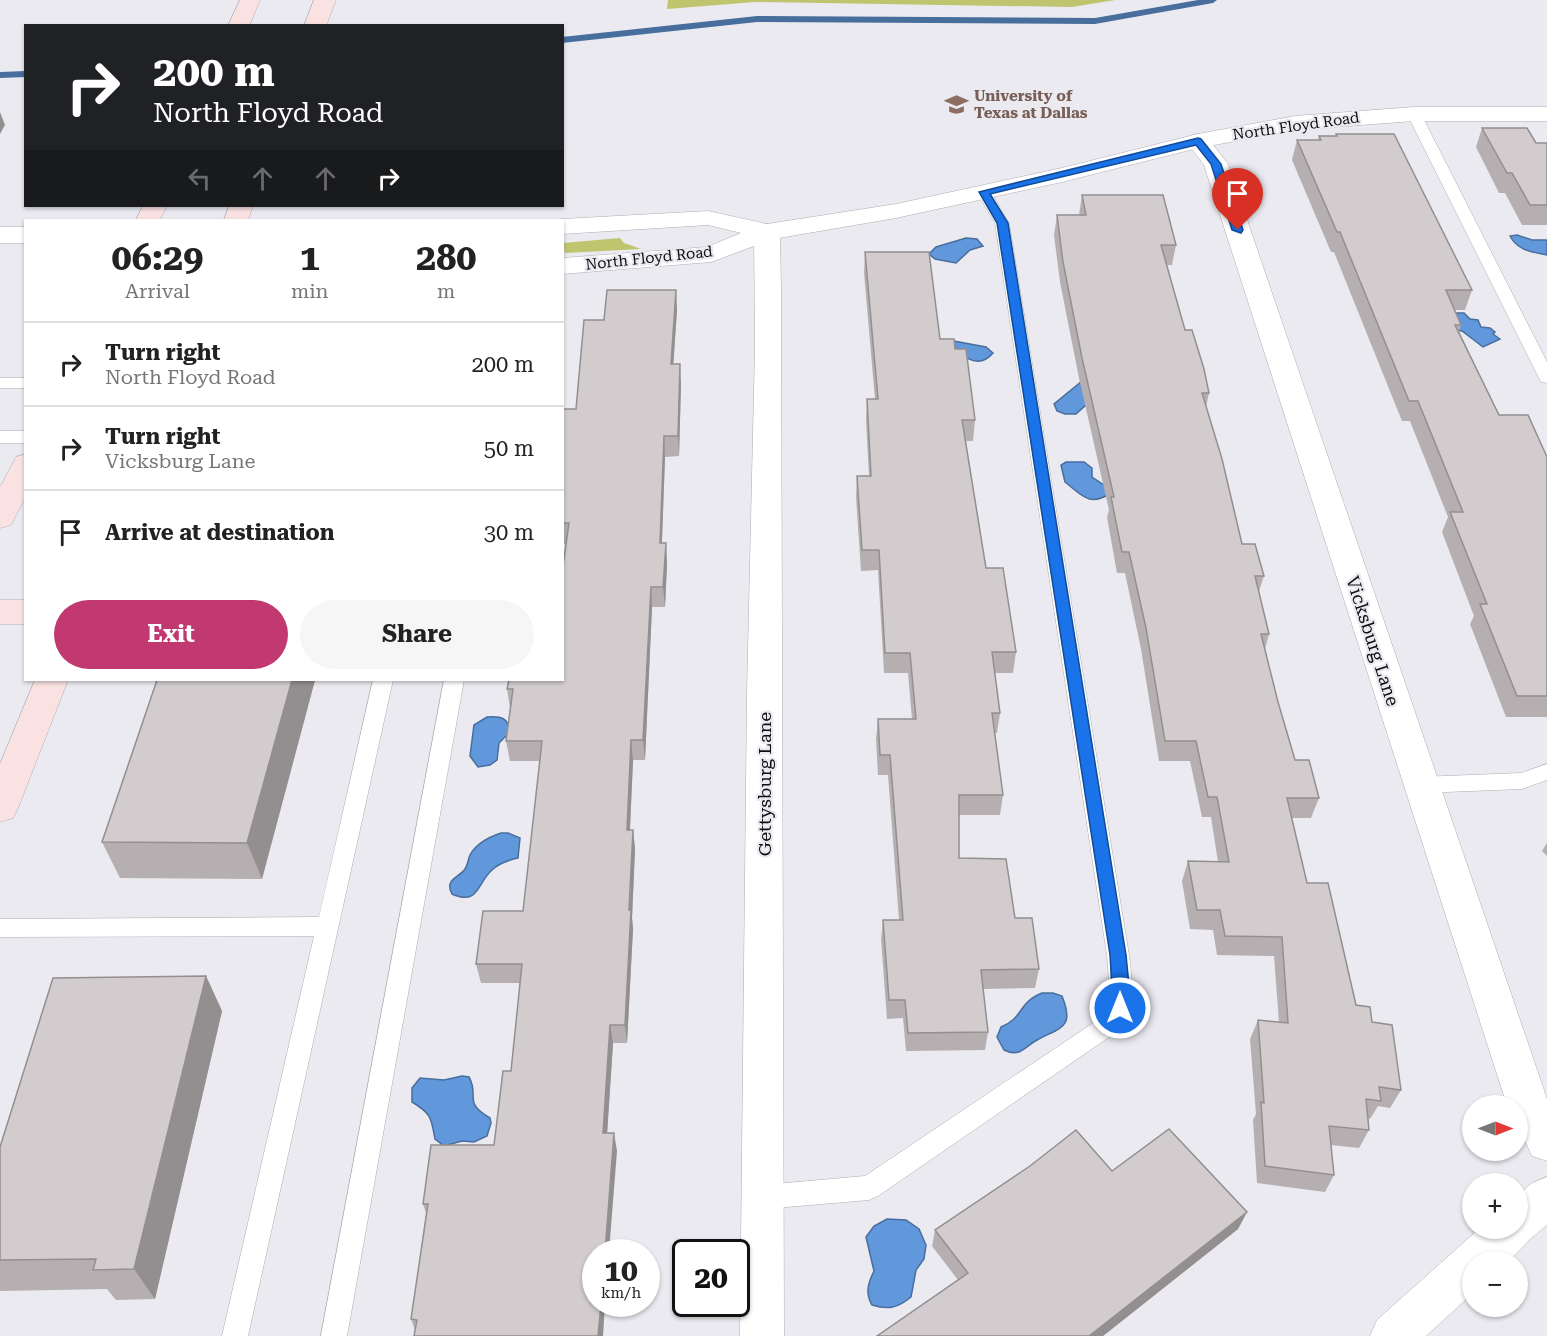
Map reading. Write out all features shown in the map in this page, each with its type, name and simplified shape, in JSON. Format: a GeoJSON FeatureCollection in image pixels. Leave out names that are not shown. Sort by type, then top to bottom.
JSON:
{"type":"FeatureCollection","features":[{"type":"Feature","properties":{"kind":"main road"},"geometry":{"type":"LineString","coordinates":[[239,24],[250,0]]}},
{"type":"Feature","properties":{"kind":"main road"},"geometry":{"type":"LineString","coordinates":[[316,24],[325,0]]}},
{"type":"Feature","properties":{"kind":"main road"},"geometry":{"type":"LineString","coordinates":[[0,518],[24,468]]}},
{"type":"Feature","properties":{"kind":"main road"},"geometry":{"type":"LineString","coordinates":[[0,612],[24,612]]}},
{"type":"Feature","properties":{"kind":"main road"},"geometry":{"type":"LineString","coordinates":[[0,808],[51,681]]}},
{"type":"Feature","properties":{"kind":"street","name":"North Floyd Road"},"geometry":{"type":"LineString","coordinates":[[564,266],[711,254],[767,232],[896,211],[1198,141],[1295,123],[1414,114],[1547,114]]}},
{"type":"Feature","properties":{"kind":"street","name":"Vicksburg Lane"},"geometry":{"type":"LineString","coordinates":[[1198,141],[1216,164],[1523,1093],[1547,1142]]}},
{"type":"Feature","properties":{"kind":"street","name":"North Floyd Road"},"geometry":{"type":"LineString","coordinates":[[564,227],[708,218],[767,232]]}},
{"type":"Feature","properties":{"kind":"street","name":"Gettysburg Lane"},"geometry":{"type":"LineString","coordinates":[[762,1336],[764,692],[769,345],[767,232]]}},
{"type":"Feature","properties":{"kind":"street"},"geometry":{"type":"LineString","coordinates":[[0,235],[24,235]]}},
{"type":"Feature","properties":{"kind":"street"},"geometry":{"type":"LineString","coordinates":[[1528,1214],[1547,1197]]}},
{"type":"Feature","properties":{"kind":"street"},"geometry":{"type":"LineString","coordinates":[[1487,1251],[1500,1239]]}},
{"type":"Feature","properties":{"kind":"street"},"geometry":{"type":"LineString","coordinates":[[1393,1336],[1462,1274]]}},
{"type":"Feature","properties":{"kind":"lane"},"geometry":{"type":"LineString","coordinates":[[1414,114],[1547,378]]}},
{"type":"Feature","properties":{"kind":"lane"},"geometry":{"type":"LineString","coordinates":[[763,1197],[869,1188],[1107,1026],[1120,1008],[1122,996],[1118,955],[1002,223],[984,192]]}},
{"type":"Feature","properties":{"kind":"lane"},"geometry":{"type":"LineString","coordinates":[[0,382],[24,383]]}},
{"type":"Feature","properties":{"kind":"lane"},"geometry":{"type":"LineString","coordinates":[[0,437],[24,437]]}},
{"type":"Feature","properties":{"kind":"lane"},"geometry":{"type":"LineString","coordinates":[[235,1336],[383,681]]}},
{"type":"Feature","properties":{"kind":"lane"},"geometry":{"type":"LineString","coordinates":[[334,1336],[454,681]]}},
{"type":"Feature","properties":{"kind":"lane"},"geometry":{"type":"LineString","coordinates":[[1420,785],[1522,781],[1547,772]]}},
{"type":"Feature","properties":{"kind":"lane"},"geometry":{"type":"LineString","coordinates":[[0,928],[327,926]]}},
{"type":"Feature","properties":{"kind":"green space"},"geometry":{"type":"Polygon","coordinates":[[[668,0],[1115,0],[1072,7],[755,2],[667,9],[668,0]]]}},
{"type":"Feature","properties":{"kind":"green space"},"geometry":{"type":"Polygon","coordinates":[[[620,238],[624,243],[641,249],[565,253],[564,243],[620,238]]]}},
{"type":"Feature","properties":{"kind":"water"},"geometry":{"type":"Polygon","coordinates":[[[1517,235],[1532,240],[1547,240],[1547,255],[1521,248],[1510,236],[1517,235]]]}},
{"type":"Feature","properties":{"kind":"water"},"geometry":{"type":"Polygon","coordinates":[[[966,238],[977,239],[983,246],[970,250],[956,263],[935,259],[929,254],[936,247],[966,238]]]}},
{"type":"Feature","properties":{"kind":"water"},"geometry":{"type":"Polygon","coordinates":[[[1444,313],[1464,313],[1470,319],[1478,320],[1481,327],[1490,328],[1495,332],[1493,334],[1500,339],[1483,347],[1462,331],[1449,329],[1444,313]]]}},
{"type":"Feature","properties":{"kind":"water"},"geometry":{"type":"Polygon","coordinates":[[[948,340],[986,347],[993,353],[981,361],[975,361],[957,351],[948,340]]]}},
{"type":"Feature","properties":{"kind":"water"},"geometry":{"type":"Polygon","coordinates":[[[1082,381],[1094,398],[1076,414],[1057,411],[1054,404],[1082,381]]]}},
{"type":"Feature","properties":{"kind":"water"},"geometry":{"type":"Polygon","coordinates":[[[1066,462],[1084,462],[1092,468],[1092,477],[1110,489],[1111,493],[1097,499],[1086,498],[1065,482],[1061,465],[1066,462]]]}},
{"type":"Feature","properties":{"kind":"water"},"geometry":{"type":"Polygon","coordinates":[[[487,717],[504,719],[508,724],[509,733],[499,743],[497,760],[490,765],[478,767],[470,756],[474,725],[487,717]]]}},
{"type":"Feature","properties":{"kind":"water"},"geometry":{"type":"Polygon","coordinates":[[[501,833],[520,838],[518,858],[504,862],[495,868],[473,895],[461,897],[452,894],[451,882],[465,869],[476,847],[483,841],[501,833]]]}},
{"type":"Feature","properties":{"kind":"water"},"geometry":{"type":"Polygon","coordinates":[[[1042,993],[1062,996],[1066,1007],[1066,1021],[1059,1029],[1022,1051],[1014,1053],[1004,1050],[997,1037],[1001,1027],[1014,1019],[1028,1001],[1042,993]]]}},
{"type":"Feature","properties":{"kind":"water"},"geometry":{"type":"Polygon","coordinates":[[[462,1076],[469,1077],[476,1108],[490,1118],[491,1123],[487,1136],[474,1142],[462,1141],[444,1146],[435,1139],[427,1113],[412,1102],[412,1088],[420,1078],[444,1080],[462,1076]]]}},
{"type":"Feature","properties":{"kind":"water"},"geometry":{"type":"Polygon","coordinates":[[[887,1219],[906,1220],[919,1229],[926,1245],[924,1259],[916,1270],[911,1297],[902,1304],[888,1308],[872,1305],[870,1301],[868,1288],[874,1271],[866,1237],[874,1226],[887,1219]]]}},
{"type":"Feature","properties":{"kind":"building"},"geometry":{"type":"Polygon","coordinates":[[[1482,128],[1527,128],[1536,143],[1547,143],[1547,205],[1530,205],[1512,173],[1507,173],[1482,128]]]}},
{"type":"Feature","properties":{"kind":"building"},"geometry":{"type":"Polygon","coordinates":[[[1336,134],[1394,134],[1472,290],[1446,290],[1461,325],[1455,325],[1499,415],[1528,415],[1547,457],[1547,696],[1517,696],[1480,604],[1487,604],[1450,512],[1463,512],[1418,401],[1409,401],[1340,232],[1337,232],[1297,140],[1321,140],[1319,136],[1337,136],[1336,134]]]}},
{"type":"Feature","properties":{"kind":"building"},"geometry":{"type":"Polygon","coordinates":[[[1082,195],[1163,195],[1176,245],[1161,245],[1185,330],[1192,330],[1204,369],[1209,393],[1202,393],[1222,459],[1242,544],[1255,544],[1264,576],[1255,576],[1269,634],[1261,634],[1278,702],[1295,760],[1309,760],[1319,798],[1287,798],[1307,883],[1328,883],[1356,1005],[1370,1007],[1372,1022],[1392,1025],[1401,1090],[1379,1087],[1381,1101],[1366,1099],[1369,1130],[1329,1126],[1334,1175],[1265,1166],[1261,1102],[1264,1103],[1258,1020],[1288,1023],[1282,937],[1225,936],[1220,910],[1197,910],[1188,861],[1229,862],[1217,797],[1208,797],[1196,741],[1165,741],[1146,628],[1129,552],[1122,552],[1111,497],[1114,497],[1063,262],[1057,215],[1086,215],[1082,195]]]}},
{"type":"Feature","properties":{"kind":"building"},"geometry":{"type":"Polygon","coordinates":[[[865,252],[929,252],[940,339],[954,339],[955,349],[966,349],[975,420],[962,420],[986,568],[1003,568],[1016,652],[992,652],[1000,713],[992,713],[1003,795],[959,795],[959,858],[1006,859],[1015,918],[1032,918],[1039,969],[981,970],[988,1032],[908,1033],[905,1000],[889,1000],[883,920],[903,920],[890,755],[880,755],[878,719],[916,719],[910,653],[885,653],[879,550],[862,550],[857,476],[871,476],[867,399],[878,399],[865,252]]]}},
{"type":"Feature","properties":{"kind":"building"},"geometry":{"type":"Polygon","coordinates":[[[607,290],[676,290],[671,364],[680,364],[678,436],[664,436],[660,543],[666,543],[663,587],[651,587],[643,740],[631,740],[627,830],[633,830],[629,910],[631,910],[625,1025],[610,1025],[603,1133],[614,1133],[606,1239],[582,1239],[582,1317],[600,1317],[598,1336],[414,1336],[417,1320],[411,1319],[428,1204],[423,1204],[431,1145],[494,1145],[503,1071],[511,1071],[522,964],[476,964],[483,911],[523,911],[542,741],[506,741],[513,689],[507,689],[509,681],[564,681],[564,559],[569,523],[564,523],[564,409],[576,409],[584,320],[604,320],[607,290]]]}},
{"type":"Feature","properties":{"kind":"building"},"geometry":{"type":"Polygon","coordinates":[[[157,681],[292,681],[247,843],[102,842],[157,681]]]}},
{"type":"Feature","properties":{"kind":"building"},"geometry":{"type":"Polygon","coordinates":[[[206,976],[134,1269],[93,1270],[96,1259],[0,1260],[0,1147],[53,978],[206,976]]]}},
{"type":"Feature","properties":{"kind":"building"},"geometry":{"type":"Polygon","coordinates":[[[1169,1129],[1247,1212],[1089,1336],[877,1336],[968,1273],[935,1230],[1030,1166],[1076,1130],[1112,1171],[1169,1129]]]}},
{"type":"Feature","properties":{"kind":"waterway"},"geometry":{"type":"LineString","coordinates":[[564,40],[757,19],[1095,21],[1213,0]]}},
{"type":"Feature","properties":{"kind":"waterway"},"geometry":{"type":"LineString","coordinates":[[0,75],[24,74]]}},
{"type":"Feature","properties":{"kind":"place","name":"University of Texas at Dallas"},"geometry":{"type":"Point","coordinates":[956,105]}},
{"type":"Feature","properties":{"kind":"route"},"geometry":{"type":"LineString","coordinates":[[1120,1008],[1122,996],[1118,955],[1002,223],[984,192],[1198,141],[1216,164],[1238,230]]}}]}
